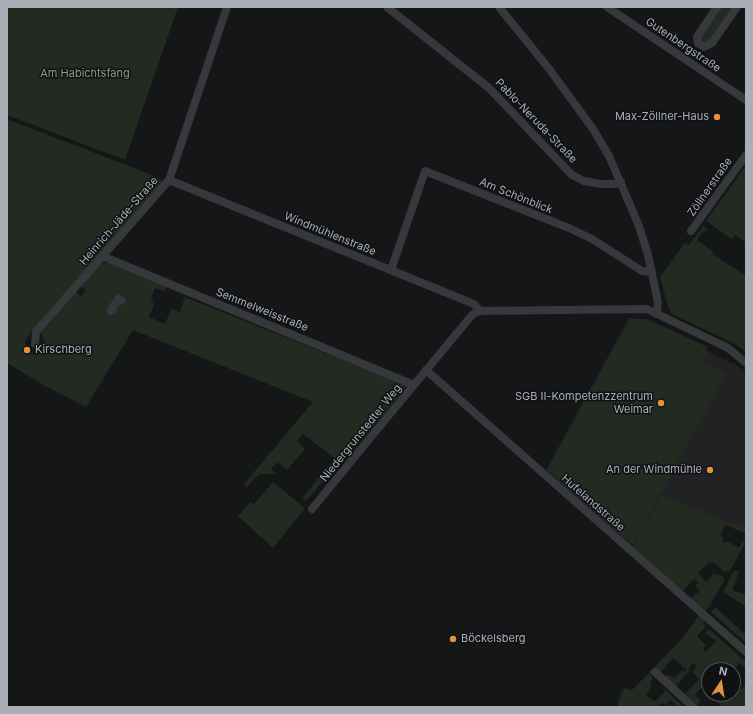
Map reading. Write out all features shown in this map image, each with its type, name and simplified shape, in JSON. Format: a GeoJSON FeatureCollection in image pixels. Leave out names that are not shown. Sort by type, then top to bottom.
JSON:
{"type":"FeatureCollection","features":[{"type":"Feature","properties":{"kind":"street","name":"Heinrich-Jäde-Straße"},"geometry":{"type":"LineString","coordinates":[[35,344],[36,332],[169,180],[227,7]]}},
{"type":"Feature","properties":{"kind":"street","name":"Pablo-Neruda-Straße"},"geometry":{"type":"LineString","coordinates":[[387,7],[489,88],[572,175],[584,181],[600,184],[614,184],[621,182]]}},
{"type":"Feature","properties":{"kind":"street"},"geometry":{"type":"LineString","coordinates":[[499,7],[550,70],[593,129],[609,156],[639,226],[652,272],[658,302],[656,314]]}},
{"type":"Feature","properties":{"kind":"street","name":"Gutenbergstraße"},"geometry":{"type":"LineString","coordinates":[[607,7],[746,100]]}},
{"type":"Feature","properties":{"kind":"street"},"geometry":{"type":"LineString","coordinates":[[717,7],[697,37],[698,43],[704,47],[712,43],[737,7]]}},
{"type":"Feature","properties":{"kind":"street","name":"Zöllnerstraße"},"geometry":{"type":"LineString","coordinates":[[691,231],[746,155]]}},
{"type":"Feature","properties":{"kind":"street","name":"Am Schönblick"},"geometry":{"type":"LineString","coordinates":[[391,270],[424,171],[569,228],[592,239],[642,271],[652,272]]}},
{"type":"Feature","properties":{"kind":"street","name":"Windmühlenstraße"},"geometry":{"type":"LineString","coordinates":[[169,180],[474,304],[480,311]]}},
{"type":"Feature","properties":{"kind":"street","name":"Semmelweisstraße"},"geometry":{"type":"LineString","coordinates":[[102,256],[414,385]]}},
{"type":"Feature","properties":{"kind":"street"},"geometry":{"type":"LineString","coordinates":[[426,370],[472,315],[480,311],[647,309],[728,348],[746,363]]}},
{"type":"Feature","properties":{"kind":"street","name":"Niedergrunstedter Weg"},"geometry":{"type":"LineString","coordinates":[[312,509],[426,370]]}},
{"type":"Feature","properties":{"kind":"street","name":"Hufelandstraße"},"geometry":{"type":"LineString","coordinates":[[426,370],[746,652]]}},
{"type":"Feature","properties":{"kind":"street"},"geometry":{"type":"LineString","coordinates":[[655,672],[693,707]]}},
{"type":"Feature","properties":{"kind":"shaded area"},"geometry":{"type":"Polygon","coordinates":[[[117,294],[125,298],[125,303],[118,306],[115,314],[109,315],[106,310],[117,294]]]}},
{"type":"Feature","properties":{"kind":"shaded area"},"geometry":{"type":"Polygon","coordinates":[[[629,318],[647,319],[708,347],[706,350],[733,364],[734,363],[746,374],[746,528],[661,495],[632,548],[546,470],[629,318]]]}},
{"type":"Feature","properties":{"kind":"green space","name":"Am Habichtsfang"},"geometry":{"type":"Polygon","coordinates":[[[7,7],[178,7],[125,160],[7,115],[7,7]]]}},
{"type":"Feature","properties":{"kind":"green space"},"geometry":{"type":"Polygon","coordinates":[[[720,7],[734,7],[708,43],[705,43],[700,39],[720,7]]]}},
{"type":"Feature","properties":{"kind":"green space"},"geometry":{"type":"Polygon","coordinates":[[[7,119],[157,177],[162,181],[162,184],[28,336],[25,342],[29,353],[38,355],[43,351],[45,342],[41,333],[76,292],[81,296],[86,290],[81,286],[98,265],[108,263],[167,286],[165,291],[155,288],[151,298],[154,305],[149,317],[165,324],[171,309],[180,312],[185,297],[407,386],[342,464],[303,434],[297,441],[305,449],[287,470],[277,462],[271,469],[277,474],[259,474],[247,487],[244,484],[313,402],[133,330],[86,407],[45,386],[7,363],[7,119]]]}},
{"type":"Feature","properties":{"kind":"green space"},"geometry":{"type":"Polygon","coordinates":[[[746,165],[746,243],[735,235],[732,239],[706,221],[746,165]]]}},
{"type":"Feature","properties":{"kind":"green space"},"geometry":{"type":"Polygon","coordinates":[[[703,226],[707,229],[704,233],[702,231],[697,240],[713,252],[712,254],[746,276],[746,352],[733,343],[672,314],[668,307],[660,277],[685,243],[689,245],[703,226]]]}},
{"type":"Feature","properties":{"kind":"green space"},"geometry":{"type":"Polygon","coordinates":[[[630,319],[648,320],[707,347],[706,350],[709,352],[703,362],[726,374],[633,545],[547,470],[630,319]]]}},
{"type":"Feature","properties":{"kind":"green space"},"geometry":{"type":"Polygon","coordinates":[[[331,463],[335,467],[306,501],[302,498],[331,463]]]}},
{"type":"Feature","properties":{"kind":"green space"},"geometry":{"type":"Polygon","coordinates":[[[273,482],[305,508],[273,548],[238,516],[250,502],[254,504],[273,482]]]}},
{"type":"Feature","properties":{"kind":"green space"},"geometry":{"type":"Polygon","coordinates":[[[661,495],[746,528],[746,534],[726,525],[722,530],[723,531],[720,536],[724,538],[722,541],[726,543],[727,541],[739,548],[743,542],[745,543],[730,571],[725,572],[713,562],[708,563],[698,573],[706,582],[713,575],[711,573],[723,576],[724,581],[706,612],[691,599],[696,593],[699,593],[699,589],[695,586],[698,582],[694,579],[685,589],[681,591],[632,548],[661,495]]]}},
{"type":"Feature","properties":{"kind":"green space"},"geometry":{"type":"Polygon","coordinates":[[[734,570],[739,572],[732,590],[746,595],[746,607],[723,592],[734,570]]]}},
{"type":"Feature","properties":{"kind":"green space"},"geometry":{"type":"Polygon","coordinates":[[[715,607],[746,635],[746,643],[711,612],[715,607]]]}},
{"type":"Feature","properties":{"kind":"green space"},"geometry":{"type":"Polygon","coordinates":[[[698,615],[705,621],[703,624],[706,626],[697,636],[706,646],[703,649],[706,652],[716,641],[705,633],[709,629],[746,662],[746,668],[741,664],[741,662],[701,662],[701,688],[695,695],[701,701],[697,705],[685,694],[699,679],[692,672],[697,666],[693,663],[688,669],[690,670],[676,686],[665,677],[668,674],[674,679],[682,670],[685,672],[687,670],[673,658],[661,672],[656,669],[651,675],[653,679],[650,682],[652,684],[646,696],[655,701],[658,699],[665,691],[659,684],[683,706],[682,707],[678,707],[670,700],[667,704],[670,707],[662,703],[658,707],[617,707],[622,691],[626,688],[632,690],[679,642],[698,615]]]}},
{"type":"Feature","properties":{"kind":"green space"},"geometry":{"type":"Polygon","coordinates":[[[746,684],[746,707],[719,707],[721,705],[718,702],[741,702],[741,689],[746,684]]]}},
{"type":"Feature","properties":{"kind":"place","name":"Max-Zöllner-Haus"},"geometry":{"type":"Point","coordinates":[717,117]}},
{"type":"Feature","properties":{"kind":"place","name":"Kirschberg"},"geometry":{"type":"Point","coordinates":[27,350]}},
{"type":"Feature","properties":{"kind":"place","name":"SGB II-Kompetenzzentrum Weimar"},"geometry":{"type":"Point","coordinates":[661,403]}},
{"type":"Feature","properties":{"kind":"place","name":"An der Windmühle"},"geometry":{"type":"Point","coordinates":[710,470]}},
{"type":"Feature","properties":{"kind":"place","name":"Böckelsberg"},"geometry":{"type":"Point","coordinates":[453,639]}}]}
